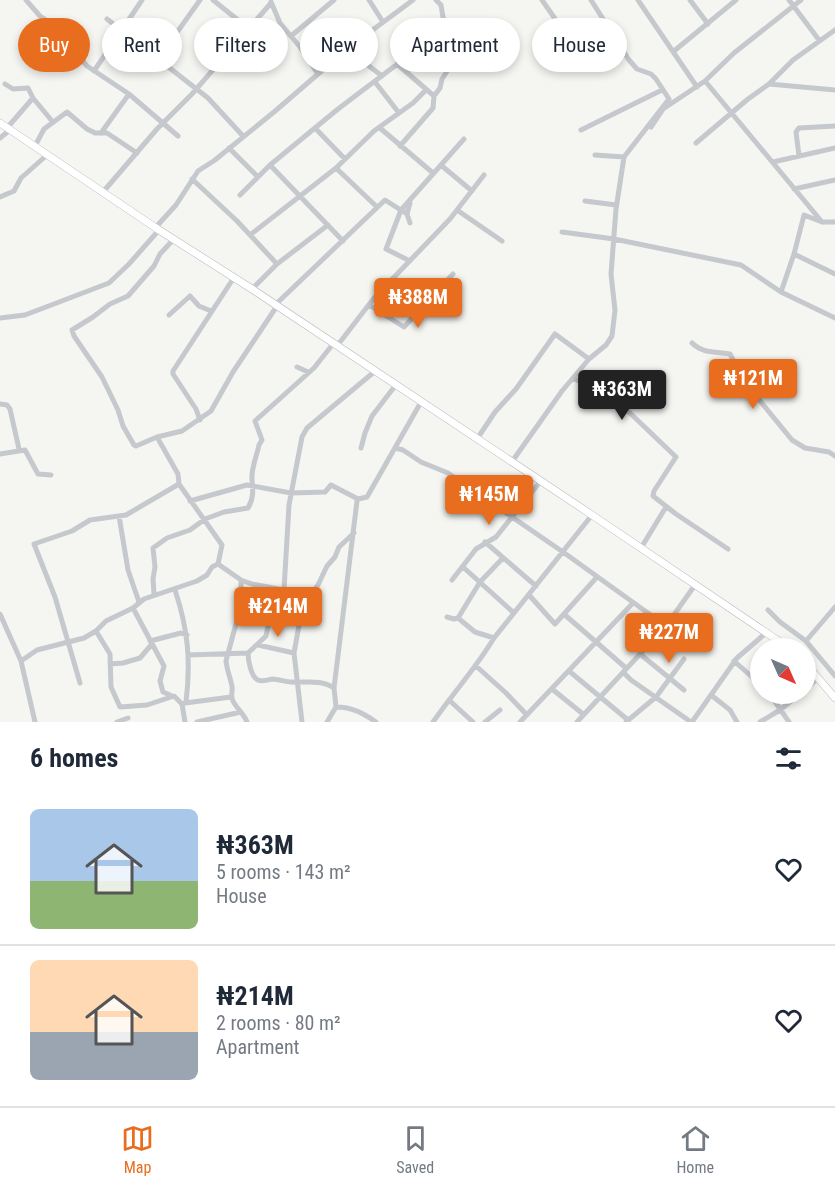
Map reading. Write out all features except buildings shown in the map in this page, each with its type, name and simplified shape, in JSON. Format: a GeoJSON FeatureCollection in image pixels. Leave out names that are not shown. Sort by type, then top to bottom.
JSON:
{"type":"FeatureCollection","features":[{"type":"Feature","properties":{"kind":"main road"},"geometry":{"type":"LineString","coordinates":[[6,127],[775,638]]}},
{"type":"Feature","properties":{"kind":"main road"},"geometry":{"type":"LineString","coordinates":[[816,676],[835,698]]}},
{"type":"Feature","properties":{"kind":"street"},"geometry":{"type":"LineString","coordinates":[[26,0],[40,16],[49,22],[87,66],[129,94],[178,136]]}},
{"type":"Feature","properties":{"kind":"street"},"geometry":{"type":"LineString","coordinates":[[131,18],[141,0]]}},
{"type":"Feature","properties":{"kind":"street"},"geometry":{"type":"LineString","coordinates":[[182,25],[200,0]]}},
{"type":"Feature","properties":{"kind":"street"},"geometry":{"type":"LineString","coordinates":[[213,0],[236,18]]}},
{"type":"Feature","properties":{"kind":"street"},"geometry":{"type":"LineString","coordinates":[[291,36],[334,0]]}},
{"type":"Feature","properties":{"kind":"street"},"geometry":{"type":"LineString","coordinates":[[369,0],[383,22]]}},
{"type":"Feature","properties":{"kind":"street"},"geometry":{"type":"LineString","coordinates":[[378,26],[412,0]]}},
{"type":"Feature","properties":{"kind":"street"},"geometry":{"type":"LineString","coordinates":[[436,0],[441,5],[444,18]]}},
{"type":"Feature","properties":{"kind":"street"},"geometry":{"type":"LineString","coordinates":[[542,0],[554,18]]}},
{"type":"Feature","properties":{"kind":"street"},"geometry":{"type":"LineString","coordinates":[[591,0],[629,60],[637,69],[651,74],[669,99]]}},
{"type":"Feature","properties":{"kind":"street"},"geometry":{"type":"LineString","coordinates":[[638,0],[697,87]]}},
{"type":"Feature","properties":{"kind":"street"},"geometry":{"type":"LineString","coordinates":[[690,0],[708,24]]}},
{"type":"Feature","properties":{"kind":"street"},"geometry":{"type":"LineString","coordinates":[[674,51],[736,0]]}},
{"type":"Feature","properties":{"kind":"street"},"geometry":{"type":"LineString","coordinates":[[789,0],[819,40]]}},
{"type":"Feature","properties":{"kind":"street"},"geometry":{"type":"LineString","coordinates":[[669,99],[639,139],[656,123],[663,109],[705,81],[734,53],[801,0]]}},
{"type":"Feature","properties":{"kind":"street"},"geometry":{"type":"LineString","coordinates":[[257,18],[271,2],[280,23],[318,74]]}},
{"type":"Feature","properties":{"kind":"street"},"geometry":{"type":"LineString","coordinates":[[696,143],[769,84],[794,60],[835,30]]}},
{"type":"Feature","properties":{"kind":"street"},"geometry":{"type":"LineString","coordinates":[[94,71],[102,60]]}},
{"type":"Feature","properties":{"kind":"street"},"geometry":{"type":"LineString","coordinates":[[240,195],[270,165],[390,70]]}},
{"type":"Feature","properties":{"kind":"street"},"geometry":{"type":"LineString","coordinates":[[175,72],[208,98],[243,136]]}},
{"type":"Feature","properties":{"kind":"street"},"geometry":{"type":"LineString","coordinates":[[103,192],[210,72]]}},
{"type":"Feature","properties":{"kind":"street"},"geometry":{"type":"LineString","coordinates":[[0,318],[25,315],[109,283],[129,264],[177,205],[198,171],[230,148],[320,72]]}},
{"type":"Feature","properties":{"kind":"street"},"geometry":{"type":"LineString","coordinates":[[377,72],[382,76]]}},
{"type":"Feature","properties":{"kind":"street"},"geometry":{"type":"LineString","coordinates":[[406,72],[434,96]]}},
{"type":"Feature","properties":{"kind":"street"},"geometry":{"type":"LineString","coordinates":[[400,146],[433,108],[434,96],[446,72]]}},
{"type":"Feature","properties":{"kind":"street"},"geometry":{"type":"LineString","coordinates":[[705,81],[822,222]]}},
{"type":"Feature","properties":{"kind":"street"},"geometry":{"type":"LineString","coordinates":[[375,82],[399,113]]}},
{"type":"Feature","properties":{"kind":"street"},"geometry":{"type":"LineString","coordinates":[[5,84],[13,89],[28,88],[33,99],[52,121]]}},
{"type":"Feature","properties":{"kind":"street"},"geometry":{"type":"LineString","coordinates":[[769,84],[835,90]]}},
{"type":"Feature","properties":{"kind":"street"},"geometry":{"type":"LineString","coordinates":[[250,235],[336,168],[374,131],[422,96],[426,90]]}},
{"type":"Feature","properties":{"kind":"street"},"geometry":{"type":"LineString","coordinates":[[581,129],[662,90]]}},
{"type":"Feature","properties":{"kind":"street"},"geometry":{"type":"LineString","coordinates":[[101,133],[129,94]]}},
{"type":"Feature","properties":{"kind":"street"},"geometry":{"type":"LineString","coordinates":[[0,138],[6,127],[33,99]]}},
{"type":"Feature","properties":{"kind":"street"},"geometry":{"type":"LineString","coordinates":[[511,463],[556,399],[590,359],[606,345],[614,329],[615,310],[611,274],[616,205],[624,157],[669,99]]}},
{"type":"Feature","properties":{"kind":"street"},"geometry":{"type":"LineString","coordinates":[[35,146],[44,129],[67,112],[87,129],[112,136],[137,153]]}},
{"type":"Feature","properties":{"kind":"street"},"geometry":{"type":"LineString","coordinates":[[799,156],[796,132],[799,129],[835,126]]}},
{"type":"Feature","properties":{"kind":"street"},"geometry":{"type":"LineString","coordinates":[[315,128],[345,159]]}},
{"type":"Feature","properties":{"kind":"street"},"geometry":{"type":"LineString","coordinates":[[380,128],[433,173]]}},
{"type":"Feature","properties":{"kind":"street"},"geometry":{"type":"LineString","coordinates":[[410,261],[386,249],[401,210],[464,139]]}},
{"type":"Feature","properties":{"kind":"street"},"geometry":{"type":"LineString","coordinates":[[230,148],[258,177]]}},
{"type":"Feature","properties":{"kind":"street"},"geometry":{"type":"LineString","coordinates":[[773,162],[835,148]]}},
{"type":"Feature","properties":{"kind":"street"},"geometry":{"type":"LineString","coordinates":[[0,197],[14,191],[21,178],[47,155]]}},
{"type":"Feature","properties":{"kind":"street"},"geometry":{"type":"LineString","coordinates":[[595,155],[624,157]]}},
{"type":"Feature","properties":{"kind":"street"},"geometry":{"type":"LineString","coordinates":[[270,165],[343,240]]}},
{"type":"Feature","properties":{"kind":"street"},"geometry":{"type":"LineString","coordinates":[[442,166],[472,191]]}},
{"type":"Feature","properties":{"kind":"street"},"geometry":{"type":"LineString","coordinates":[[336,168],[377,207]]}},
{"type":"Feature","properties":{"kind":"street"},"geometry":{"type":"LineString","coordinates":[[154,594],[153,548],[167,538],[190,530],[205,519],[224,512],[248,508],[255,486],[252,479],[262,440],[255,421],[325,356],[457,210],[484,175]]}},
{"type":"Feature","properties":{"kind":"street"},"geometry":{"type":"LineString","coordinates":[[192,179],[277,264]]}},
{"type":"Feature","properties":{"kind":"street"},"geometry":{"type":"LineString","coordinates":[[794,189],[835,180]]}},
{"type":"Feature","properties":{"kind":"street"},"geometry":{"type":"LineString","coordinates":[[173,240],[128,296],[110,304],[75,327],[72,333],[102,377],[123,426],[136,446],[182,430],[211,411],[276,305],[385,200],[407,214]]}},
{"type":"Feature","properties":{"kind":"street"},"geometry":{"type":"LineString","coordinates":[[410,201],[407,214],[410,223]]}},
{"type":"Feature","properties":{"kind":"street"},"geometry":{"type":"LineString","coordinates":[[585,201],[616,205]]}},
{"type":"Feature","properties":{"kind":"street"},"geometry":{"type":"LineString","coordinates":[[457,210],[502,241]]}},
{"type":"Feature","properties":{"kind":"street"},"geometry":{"type":"LineString","coordinates":[[781,292],[804,215],[822,222],[835,222]]}},
{"type":"Feature","properties":{"kind":"street"},"geometry":{"type":"LineString","coordinates":[[252,289],[277,264],[328,225]]}},
{"type":"Feature","properties":{"kind":"street"},"geometry":{"type":"LineString","coordinates":[[562,232],[614,239],[741,265],[781,292],[835,318]]}},
{"type":"Feature","properties":{"kind":"street"},"geometry":{"type":"LineString","coordinates":[[794,254],[835,274]]}},
{"type":"Feature","properties":{"kind":"street"},"geometry":{"type":"LineString","coordinates":[[369,305],[404,327],[453,274]]}},
{"type":"Feature","properties":{"kind":"street"},"geometry":{"type":"LineString","coordinates":[[200,420],[196,409],[173,371],[233,279]]}},
{"type":"Feature","properties":{"kind":"street"},"geometry":{"type":"LineString","coordinates":[[169,315],[190,296],[199,306],[211,311]]}},
{"type":"Feature","properties":{"kind":"street"},"geometry":{"type":"LineString","coordinates":[[477,439],[555,334],[590,359]]}},
{"type":"Feature","properties":{"kind":"street"},"geometry":{"type":"LineString","coordinates":[[692,343],[698,349],[708,352],[730,354],[748,389],[792,440],[805,448],[829,452],[835,456]]}},
{"type":"Feature","properties":{"kind":"street"},"geometry":{"type":"LineString","coordinates":[[297,367],[308,372]]}},
{"type":"Feature","properties":{"kind":"street"},"geometry":{"type":"LineString","coordinates":[[284,590],[291,493],[300,445],[308,428],[374,372]]}},
{"type":"Feature","properties":{"kind":"street"},"geometry":{"type":"LineString","coordinates":[[573,378],[604,394],[630,413],[676,457],[654,491],[654,496],[666,507],[728,549]]}},
{"type":"Feature","properties":{"kind":"street"},"geometry":{"type":"LineString","coordinates":[[361,448],[372,416],[395,386]]}},
{"type":"Feature","properties":{"kind":"street"},"geometry":{"type":"LineString","coordinates":[[190,501],[238,486],[255,486],[291,493],[325,492],[331,485],[358,499],[367,497],[421,402]]}},
{"type":"Feature","properties":{"kind":"street"},"geometry":{"type":"LineString","coordinates":[[0,404],[7,405],[10,409],[19,449]]}},
{"type":"Feature","properties":{"kind":"street"},"geometry":{"type":"LineString","coordinates":[[157,437],[178,474],[179,484],[222,545],[218,564]]}},
{"type":"Feature","properties":{"kind":"street"},"geometry":{"type":"LineString","coordinates":[[395,448],[448,473],[666,626]]}},
{"type":"Feature","properties":{"kind":"street"},"geometry":{"type":"LineString","coordinates":[[0,454],[19,449],[27,451],[38,474],[51,475]]}},
{"type":"Feature","properties":{"kind":"street"},"geometry":{"type":"LineString","coordinates":[[452,580],[468,558],[485,542],[496,537],[540,482]]}},
{"type":"Feature","properties":{"kind":"street"},"geometry":{"type":"LineString","coordinates":[[80,683],[70,656],[69,643],[55,597],[34,544],[72,531],[90,520],[126,514],[153,501],[179,484]]}},
{"type":"Feature","properties":{"kind":"street"},"geometry":{"type":"LineString","coordinates":[[327,722],[336,707],[334,688],[358,499]]}},
{"type":"Feature","properties":{"kind":"street"},"geometry":{"type":"LineString","coordinates":[[641,548],[666,507]]}},
{"type":"Feature","properties":{"kind":"street"},"geometry":{"type":"LineString","coordinates":[[433,722],[456,688],[476,666],[494,638],[507,625],[592,515]]}},
{"type":"Feature","properties":{"kind":"street"},"geometry":{"type":"LineString","coordinates":[[119,516],[128,570],[139,602]]}},
{"type":"Feature","properties":{"kind":"street"},"geometry":{"type":"LineString","coordinates":[[302,722],[294,653],[306,601],[335,557],[339,546],[354,533]]}},
{"type":"Feature","properties":{"kind":"street"},"geometry":{"type":"LineString","coordinates":[[485,542],[536,586]]}},
{"type":"Feature","properties":{"kind":"street"},"geometry":{"type":"LineString","coordinates":[[458,618],[480,582],[503,558]]}},
{"type":"Feature","properties":{"kind":"street"},"geometry":{"type":"LineString","coordinates":[[218,564],[241,580],[284,590],[306,601]]}},
{"type":"Feature","properties":{"kind":"street"},"geometry":{"type":"LineString","coordinates":[[21,661],[37,650],[69,643],[96,631],[106,621],[133,608],[139,602],[154,594],[174,590],[207,575],[212,567],[218,564]]}},
{"type":"Feature","properties":{"kind":"street"},"geometry":{"type":"LineString","coordinates":[[462,567],[514,613]]}},
{"type":"Feature","properties":{"kind":"street"},"geometry":{"type":"LineString","coordinates":[[529,595],[555,624],[597,577]]}},
{"type":"Feature","properties":{"kind":"street"},"geometry":{"type":"LineString","coordinates":[[241,580],[241,605],[226,661],[232,688],[231,697],[247,722]]}},
{"type":"Feature","properties":{"kind":"street"},"geometry":{"type":"LineString","coordinates":[[577,722],[666,626],[695,585]]}},
{"type":"Feature","properties":{"kind":"street"},"geometry":{"type":"LineString","coordinates":[[188,655],[248,653],[266,636],[275,589]]}},
{"type":"Feature","properties":{"kind":"street"},"geometry":{"type":"LineString","coordinates":[[174,590],[187,634],[189,673],[184,703],[185,722]]}},
{"type":"Feature","properties":{"kind":"street"},"geometry":{"type":"LineString","coordinates":[[520,722],[633,603]]}},
{"type":"Feature","properties":{"kind":"street"},"geometry":{"type":"LineString","coordinates":[[809,638],[835,607]]}},
{"type":"Feature","properties":{"kind":"street"},"geometry":{"type":"LineString","coordinates":[[133,608],[164,666],[160,681],[163,692],[184,703],[231,697]]}},
{"type":"Feature","properties":{"kind":"street"},"geometry":{"type":"LineString","coordinates":[[768,610],[802,638]]}},
{"type":"Feature","properties":{"kind":"street"},"geometry":{"type":"LineString","coordinates":[[0,615],[21,661],[35,722]]}},
{"type":"Feature","properties":{"kind":"street"},"geometry":{"type":"LineString","coordinates":[[565,615],[596,641],[625,671],[691,722],[734,661],[767,632]]}},
{"type":"Feature","properties":{"kind":"street"},"geometry":{"type":"LineString","coordinates":[[447,616],[458,618],[475,632],[494,638]]}},
{"type":"Feature","properties":{"kind":"street"},"geometry":{"type":"LineString","coordinates":[[96,631],[110,654],[111,687],[120,707],[147,705],[171,695]]}},
{"type":"Feature","properties":{"kind":"street"},"geometry":{"type":"LineString","coordinates":[[110,664],[140,658],[151,643],[181,633],[187,634]]}},
{"type":"Feature","properties":{"kind":"street"},"geometry":{"type":"LineString","coordinates":[[258,645],[294,653]]}},
{"type":"Feature","properties":{"kind":"street"},"geometry":{"type":"LineString","coordinates":[[248,653],[251,668],[258,680],[304,680],[328,684],[334,688]]}},
{"type":"Feature","properties":{"kind":"street"},"geometry":{"type":"LineString","coordinates":[[816,653],[835,676]]}},
{"type":"Feature","properties":{"kind":"street"},"geometry":{"type":"LineString","coordinates":[[640,654],[684,690]]}},
{"type":"Feature","properties":{"kind":"street"},"geometry":{"type":"LineString","coordinates":[[569,671],[627,721],[656,697],[684,659]]}},
{"type":"Feature","properties":{"kind":"street"},"geometry":{"type":"LineString","coordinates":[[734,661],[750,675]]}},
{"type":"Feature","properties":{"kind":"street"},"geometry":{"type":"LineString","coordinates":[[476,666],[527,715]]}},
{"type":"Feature","properties":{"kind":"street"},"geometry":{"type":"LineString","coordinates":[[552,689],[583,714]]}},
{"type":"Feature","properties":{"kind":"street"},"geometry":{"type":"LineString","coordinates":[[711,695],[730,710],[737,722]]}},
{"type":"Feature","properties":{"kind":"street"},"geometry":{"type":"LineString","coordinates":[[449,700],[473,722]]}},
{"type":"Feature","properties":{"kind":"street"},"geometry":{"type":"LineString","coordinates":[[776,704],[789,722]]}},
{"type":"Feature","properties":{"kind":"street"},"geometry":{"type":"LineString","coordinates":[[760,722],[787,704]]}},
{"type":"Feature","properties":{"kind":"street"},"geometry":{"type":"LineString","coordinates":[[336,707],[353,708],[376,722]]}},
{"type":"Feature","properties":{"kind":"street"},"geometry":{"type":"LineString","coordinates":[[485,722],[500,710]]}},
{"type":"Feature","properties":{"kind":"street"},"geometry":{"type":"LineString","coordinates":[[197,722],[241,712]]}},
{"type":"Feature","properties":{"kind":"street"},"geometry":{"type":"LineString","coordinates":[[117,722],[128,718]]}}]}
